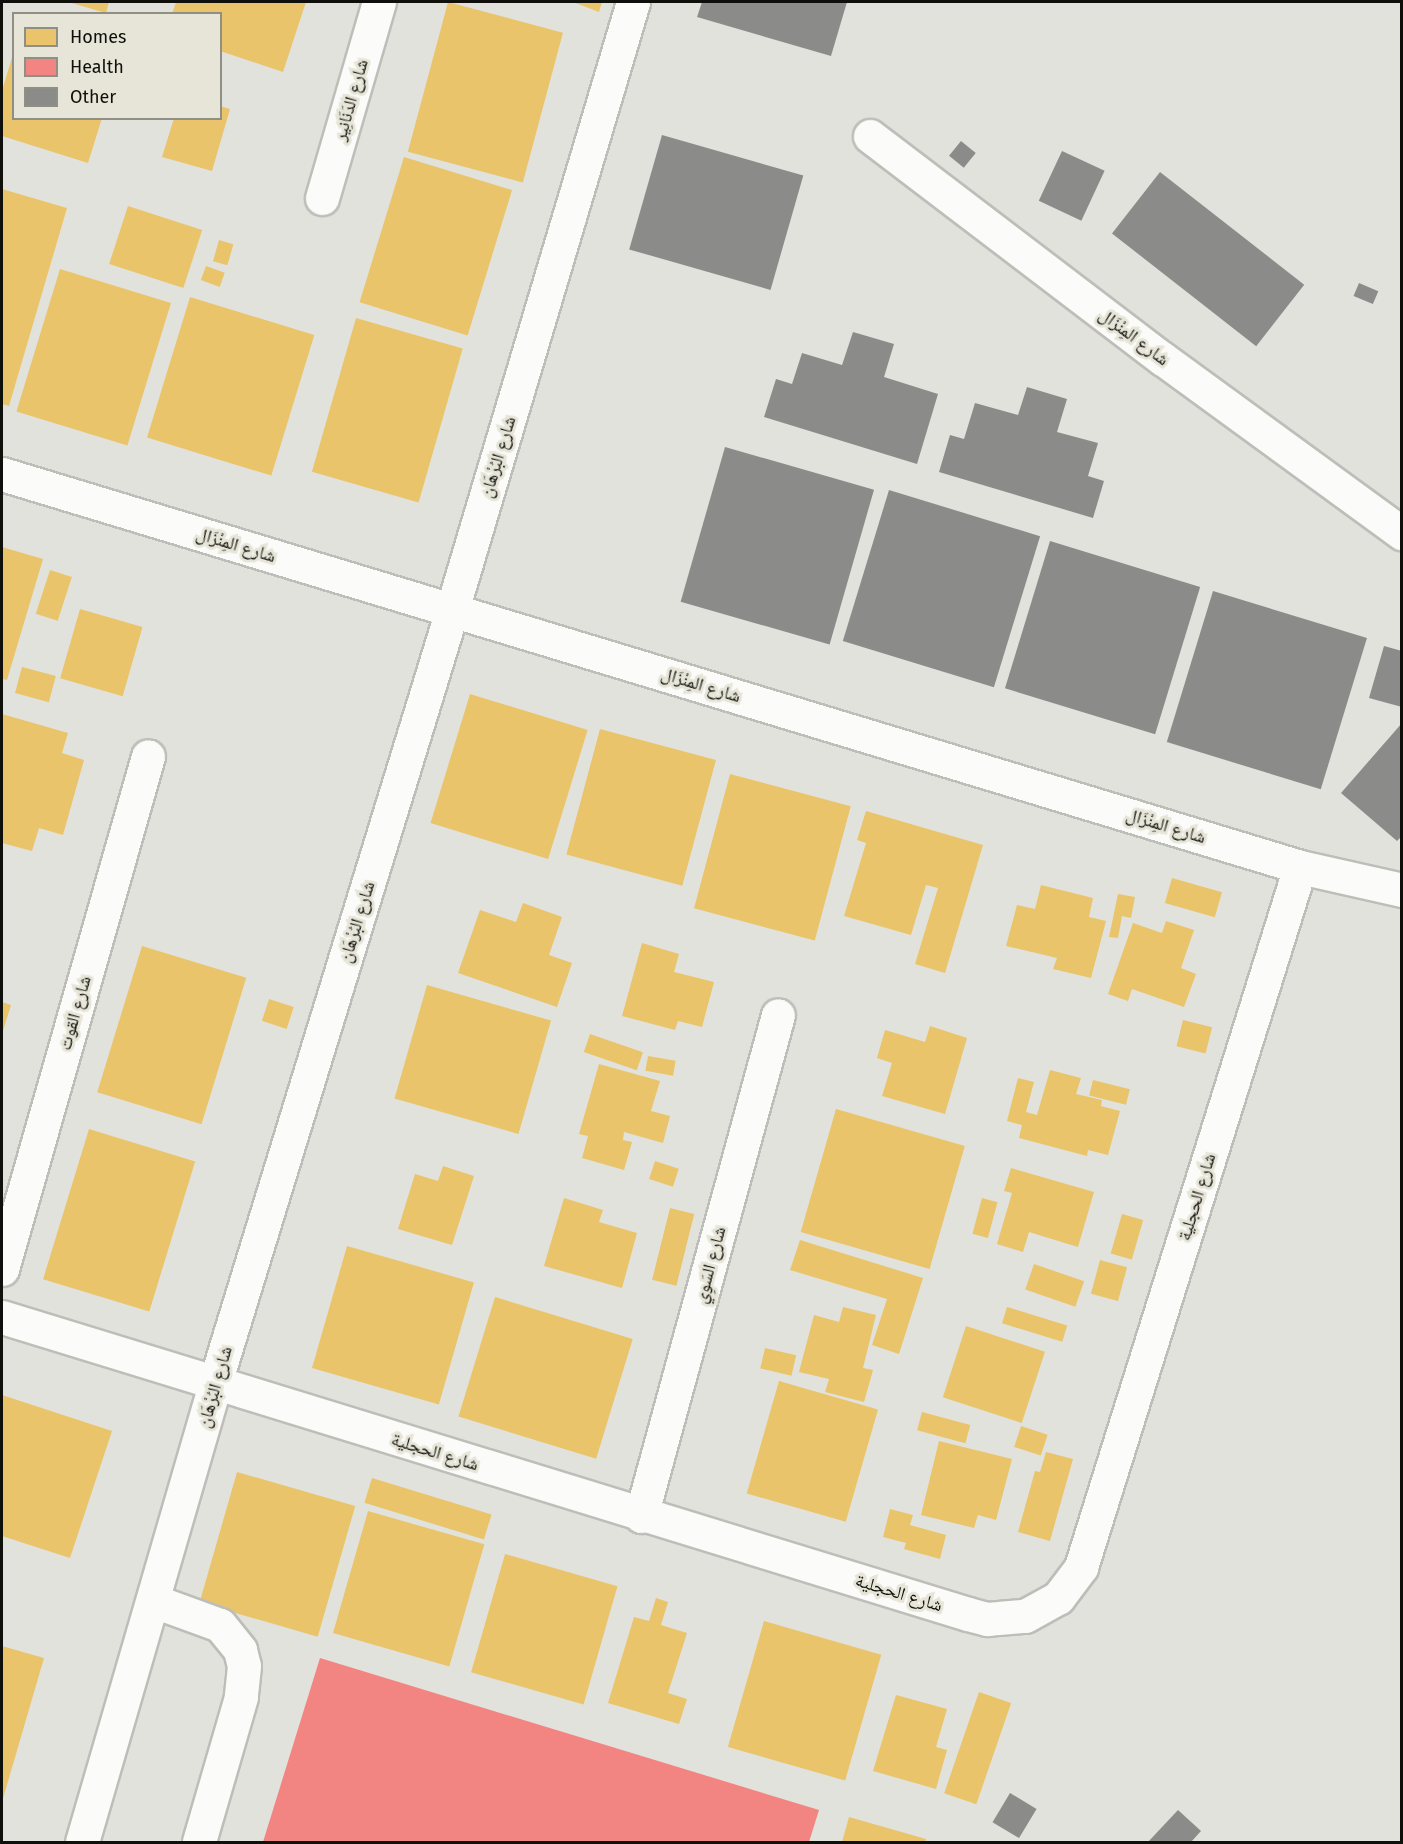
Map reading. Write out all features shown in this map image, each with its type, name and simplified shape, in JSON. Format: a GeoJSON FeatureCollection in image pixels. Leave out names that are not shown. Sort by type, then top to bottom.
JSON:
{"type":"FeatureCollection","features":[{"type":"Feature","properties":{"kind":"street","name":"شارع الدَنَانِير"},"geometry":{"type":"LineString","coordinates":[[322,198],[379,2]]}},
{"type":"Feature","properties":{"kind":"street","name":"شارع البُرْهَان"},"geometry":{"type":"LineString","coordinates":[[82,1842],[154,1601],[215,1383],[452,610],[633,2]]}},
{"type":"Feature","properties":{"kind":"street","name":"شارع المِنْزَال"},"geometry":{"type":"LineString","coordinates":[[870,136],[1153,351],[1401,533]]}},
{"type":"Feature","properties":{"kind":"street","name":"شارع المِنْزَال"},"geometry":{"type":"LineString","coordinates":[[2,474],[1300,867],[1401,890]]}},
{"type":"Feature","properties":{"kind":"street","name":"شارع القوت"},"geometry":{"type":"LineString","coordinates":[[2,1269],[148,756]]}},
{"type":"Feature","properties":{"kind":"street","name":"شارع الحجلية"},"geometry":{"type":"LineString","coordinates":[[2,1317],[641,1516],[987,1619],[1025,1616],[1058,1598],[1082,1567],[1300,867]]}},
{"type":"Feature","properties":{"kind":"street","name":"شارع السَوِي"},"geometry":{"type":"LineString","coordinates":[[641,1516],[778,1015]]}},
{"type":"Feature","properties":{"kind":"street"},"geometry":{"type":"LineString","coordinates":[[154,1601],[220,1625],[236,1643],[244,1666],[242,1690],[199,1842]]}},
{"type":"Feature","properties":{"kind":"building: Homes"},"geometry":{"type":"Polygon","coordinates":[[[68,2],[109,2],[106,12],[68,2]]]}},
{"type":"Feature","properties":{"kind":"building: Homes"},"geometry":{"type":"Polygon","coordinates":[[[176,2],[306,2],[283,72],[222,52],[222,12],[173,12],[176,2]]]}},
{"type":"Feature","properties":{"kind":"building: Homes"},"geometry":{"type":"Polygon","coordinates":[[[448,2],[563,33],[523,183],[408,152],[448,2]]]}},
{"type":"Feature","properties":{"kind":"building: Homes"},"geometry":{"type":"Polygon","coordinates":[[[573,2],[602,2],[599,12],[573,2]]]}},
{"type":"Feature","properties":{"kind":"building: Homes"},"geometry":{"type":"Polygon","coordinates":[[[12,57],[12,120],[101,120],[88,163],[2,136],[2,91],[12,57]]]}},
{"type":"Feature","properties":{"kind":"building: Homes"},"geometry":{"type":"Polygon","coordinates":[[[222,107],[230,109],[212,171],[162,157],[173,120],[222,120],[222,107]]]}},
{"type":"Feature","properties":{"kind":"building: Homes"},"geometry":{"type":"Polygon","coordinates":[[[404,157],[512,190],[468,335],[360,302],[404,157]]]}},
{"type":"Feature","properties":{"kind":"building: Homes"},"geometry":{"type":"Polygon","coordinates":[[[2,189],[67,208],[9,406],[2,404],[2,189]]]}},
{"type":"Feature","properties":{"kind":"building: Homes"},"geometry":{"type":"Polygon","coordinates":[[[128,206],[202,230],[183,288],[109,264],[128,206]]]}},
{"type":"Feature","properties":{"kind":"building: Homes"},"geometry":{"type":"Polygon","coordinates":[[[219,240],[233,244],[227,265],[213,261],[219,240]]]}},
{"type":"Feature","properties":{"kind":"building: Homes"},"geometry":{"type":"Polygon","coordinates":[[[206,266],[225,273],[220,287],[201,280],[206,266]]]}},
{"type":"Feature","properties":{"kind":"building: Homes"},"geometry":{"type":"Polygon","coordinates":[[[60,269],[171,303],[127,445],[16,411],[60,269]]]}},
{"type":"Feature","properties":{"kind":"building: Homes"},"geometry":{"type":"Polygon","coordinates":[[[190,297],[314,335],[271,476],[147,438],[190,297]]]}},
{"type":"Feature","properties":{"kind":"building: Homes"},"geometry":{"type":"Polygon","coordinates":[[[356,318],[463,349],[419,502],[312,472],[356,318]]]}},
{"type":"Feature","properties":{"kind":"building: Homes"},"geometry":{"type":"Polygon","coordinates":[[[2,547],[43,559],[7,680],[2,679],[2,547]]]}},
{"type":"Feature","properties":{"kind":"building: Homes"},"geometry":{"type":"Polygon","coordinates":[[[50,570],[72,577],[58,621],[36,614],[50,570]]]}},
{"type":"Feature","properties":{"kind":"building: Homes"},"geometry":{"type":"Polygon","coordinates":[[[80,609],[142,627],[123,696],[60,678],[80,609]]]}},
{"type":"Feature","properties":{"kind":"building: Homes"},"geometry":{"type":"Polygon","coordinates":[[[22,667],[56,676],[49,702],[15,693],[22,667]]]}},
{"type":"Feature","properties":{"kind":"building: Homes"},"geometry":{"type":"Polygon","coordinates":[[[470,694],[588,730],[548,859],[431,823],[470,694]]]}},
{"type":"Feature","properties":{"kind":"building: Homes"},"geometry":{"type":"Polygon","coordinates":[[[2,714],[68,733],[62,753],[84,760],[63,835],[39,828],[32,851],[2,843],[2,714]]]}},
{"type":"Feature","properties":{"kind":"building: Homes"},"geometry":{"type":"Polygon","coordinates":[[[600,729],[716,760],[682,886],[566,855],[600,729]]]}},
{"type":"Feature","properties":{"kind":"building: Homes"},"geometry":{"type":"Polygon","coordinates":[[[730,774],[851,806],[815,941],[694,908],[730,774]]]}},
{"type":"Feature","properties":{"kind":"building: Homes"},"geometry":{"type":"Polygon","coordinates":[[[866,811],[983,845],[945,973],[915,964],[938,888],[926,885],[911,935],[844,916],[866,843],[857,840],[866,811]]]}},
{"type":"Feature","properties":{"kind":"building: Homes"},"geometry":{"type":"Polygon","coordinates":[[[1172,878],[1222,892],[1215,917],[1165,903],[1172,878]]]}},
{"type":"Feature","properties":{"kind":"building: Homes"},"geometry":{"type":"Polygon","coordinates":[[[1041,885],[1093,898],[1089,917],[1106,921],[1091,978],[1053,969],[1057,958],[1006,946],[1017,905],[1035,909],[1041,885]]]}},
{"type":"Feature","properties":{"kind":"building: Homes"},"geometry":{"type":"Polygon","coordinates":[[[1118,894],[1135,897],[1131,918],[1122,916],[1118,938],[1109,937],[1118,894]]]}},
{"type":"Feature","properties":{"kind":"building: Homes"},"geometry":{"type":"Polygon","coordinates":[[[523,903],[562,917],[549,955],[572,963],[557,1007],[458,973],[480,910],[516,922],[523,903]]]}},
{"type":"Feature","properties":{"kind":"building: Homes"},"geometry":{"type":"Polygon","coordinates":[[[1166,921],[1194,930],[1181,968],[1196,974],[1184,1007],[1132,989],[1128,1001],[1108,994],[1133,923],[1162,933],[1166,921]]]}},
{"type":"Feature","properties":{"kind":"building: Homes"},"geometry":{"type":"Polygon","coordinates":[[[642,943],[679,954],[674,972],[714,982],[702,1027],[678,1021],[675,1030],[622,1016],[642,943]]]}},
{"type":"Feature","properties":{"kind":"building: Homes"},"geometry":{"type":"Polygon","coordinates":[[[142,946],[246,978],[202,1124],[97,1092],[142,946]]]}},
{"type":"Feature","properties":{"kind":"building: Homes"},"geometry":{"type":"Polygon","coordinates":[[[427,985],[551,1021],[518,1134],[394,1098],[427,985]]]}},
{"type":"Feature","properties":{"kind":"building: Homes"},"geometry":{"type":"Polygon","coordinates":[[[269,999],[294,1007],[287,1029],[262,1021],[269,999]]]}},
{"type":"Feature","properties":{"kind":"building: Homes"},"geometry":{"type":"Polygon","coordinates":[[[2,1002],[11,1005],[2,1034],[2,1002]]]}},
{"type":"Feature","properties":{"kind":"building: Homes"},"geometry":{"type":"Polygon","coordinates":[[[1183,1020],[1212,1027],[1206,1053],[1176,1046],[1183,1020]]]}},
{"type":"Feature","properties":{"kind":"building: Homes"},"geometry":{"type":"Polygon","coordinates":[[[930,1026],[967,1038],[945,1114],[882,1096],[892,1063],[877,1058],[885,1030],[925,1042],[930,1026]]]}},
{"type":"Feature","properties":{"kind":"building: Homes"},"geometry":{"type":"Polygon","coordinates":[[[590,1034],[643,1052],[637,1070],[584,1052],[590,1034]]]}},
{"type":"Feature","properties":{"kind":"building: Homes"},"geometry":{"type":"Polygon","coordinates":[[[648,1056],[676,1061],[673,1076],[645,1071],[648,1056]]]}},
{"type":"Feature","properties":{"kind":"building: Homes"},"geometry":{"type":"Polygon","coordinates":[[[599,1064],[660,1081],[651,1111],[670,1116],[663,1143],[624,1132],[623,1140],[632,1142],[624,1170],[582,1158],[588,1136],[579,1134],[599,1064]]]}},
{"type":"Feature","properties":{"kind":"building: Homes"},"geometry":{"type":"Polygon","coordinates":[[[1050,1070],[1081,1078],[1076,1094],[1102,1100],[1101,1106],[1120,1111],[1108,1155],[1088,1150],[1087,1156],[1019,1138],[1022,1125],[1007,1121],[1018,1078],[1034,1082],[1026,1112],[1037,1115],[1050,1070]]]}},
{"type":"Feature","properties":{"kind":"building: Homes"},"geometry":{"type":"Polygon","coordinates":[[[1093,1080],[1130,1089],[1126,1105],[1089,1096],[1093,1080]]]}},
{"type":"Feature","properties":{"kind":"building: Homes"},"geometry":{"type":"Polygon","coordinates":[[[836,1109],[965,1146],[930,1269],[801,1232],[836,1109]]]}},
{"type":"Feature","properties":{"kind":"building: Homes"},"geometry":{"type":"Polygon","coordinates":[[[89,1129],[195,1161],[149,1312],[43,1279],[89,1129]]]}},
{"type":"Feature","properties":{"kind":"building: Homes"},"geometry":{"type":"Polygon","coordinates":[[[655,1161],[679,1169],[673,1187],[649,1179],[655,1161]]]}},
{"type":"Feature","properties":{"kind":"building: Homes"},"geometry":{"type":"Polygon","coordinates":[[[443,1166],[474,1176],[452,1245],[398,1229],[415,1174],[438,1181],[443,1166]]]}},
{"type":"Feature","properties":{"kind":"building: Homes"},"geometry":{"type":"Polygon","coordinates":[[[1011,1168],[1094,1192],[1078,1247],[1029,1232],[1023,1252],[997,1244],[1012,1193],[1004,1191],[1011,1168]]]}},
{"type":"Feature","properties":{"kind":"building: Homes"},"geometry":{"type":"Polygon","coordinates":[[[564,1198],[603,1210],[599,1222],[637,1233],[622,1288],[544,1266],[564,1198]]]}},
{"type":"Feature","properties":{"kind":"building: Homes"},"geometry":{"type":"Polygon","coordinates":[[[982,1198],[997,1202],[988,1238],[972,1234],[982,1198]]]}},
{"type":"Feature","properties":{"kind":"building: Homes"},"geometry":{"type":"Polygon","coordinates":[[[670,1208],[694,1214],[676,1286],[652,1280],[670,1208]]]}},
{"type":"Feature","properties":{"kind":"building: Homes"},"geometry":{"type":"Polygon","coordinates":[[[1122,1214],[1143,1220],[1132,1259],[1111,1253],[1122,1214]]]}},
{"type":"Feature","properties":{"kind":"building: Homes"},"geometry":{"type":"Polygon","coordinates":[[[800,1240],[923,1278],[899,1354],[872,1345],[887,1299],[790,1270],[800,1240]]]}},
{"type":"Feature","properties":{"kind":"building: Homes"},"geometry":{"type":"Polygon","coordinates":[[[347,1246],[474,1282],[439,1404],[312,1368],[347,1246]]]}},
{"type":"Feature","properties":{"kind":"building: Homes"},"geometry":{"type":"Polygon","coordinates":[[[1100,1260],[1127,1267],[1118,1301],[1091,1294],[1100,1260]]]}},
{"type":"Feature","properties":{"kind":"building: Homes"},"geometry":{"type":"Polygon","coordinates":[[[1034,1264],[1084,1281],[1075,1307],[1025,1290],[1034,1264]]]}},
{"type":"Feature","properties":{"kind":"building: Homes"},"geometry":{"type":"Polygon","coordinates":[[[495,1297],[633,1339],[596,1459],[458,1417],[495,1297]]]}},
{"type":"Feature","properties":{"kind":"building: Homes"},"geometry":{"type":"Polygon","coordinates":[[[843,1307],[876,1315],[863,1368],[873,1370],[864,1402],[825,1392],[829,1379],[799,1372],[814,1315],[839,1322],[843,1307]]]}},
{"type":"Feature","properties":{"kind":"building: Homes"},"geometry":{"type":"Polygon","coordinates":[[[1007,1307],[1067,1325],[1062,1342],[1002,1323],[1007,1307]]]}},
{"type":"Feature","properties":{"kind":"building: Homes"},"geometry":{"type":"Polygon","coordinates":[[[966,1326],[1045,1352],[1022,1423],[943,1397],[966,1326]]]}},
{"type":"Feature","properties":{"kind":"building: Homes"},"geometry":{"type":"Polygon","coordinates":[[[765,1348],[796,1355],[791,1376],[760,1368],[765,1348]]]}},
{"type":"Feature","properties":{"kind":"building: Homes"},"geometry":{"type":"Polygon","coordinates":[[[779,1381],[878,1409],[846,1522],[747,1493],[779,1381]]]}},
{"type":"Feature","properties":{"kind":"building: Homes"},"geometry":{"type":"Polygon","coordinates":[[[2,1395],[112,1431],[70,1558],[2,1536],[2,1395]]]}},
{"type":"Feature","properties":{"kind":"building: Homes"},"geometry":{"type":"Polygon","coordinates":[[[922,1412],[970,1425],[965,1443],[917,1430],[922,1412]]]}},
{"type":"Feature","properties":{"kind":"building: Homes"},"geometry":{"type":"Polygon","coordinates":[[[1021,1426],[1048,1435],[1041,1456],[1014,1447],[1021,1426]]]}},
{"type":"Feature","properties":{"kind":"building: Homes"},"geometry":{"type":"Polygon","coordinates":[[[939,1441],[1012,1459],[996,1520],[978,1515],[974,1528],[921,1515],[939,1441]]]}},
{"type":"Feature","properties":{"kind":"building: Homes"},"geometry":{"type":"Polygon","coordinates":[[[1046,1452],[1073,1459],[1050,1541],[1018,1532],[1035,1471],[1040,1472],[1046,1452]]]}},
{"type":"Feature","properties":{"kind":"building: Homes"},"geometry":{"type":"Polygon","coordinates":[[[237,1472],[355,1506],[318,1637],[200,1603],[237,1472]]]}},
{"type":"Feature","properties":{"kind":"building: Homes"},"geometry":{"type":"Polygon","coordinates":[[[372,1478],[492,1515],[484,1539],[364,1503],[372,1478]]]}},
{"type":"Feature","properties":{"kind":"building: Homes"},"geometry":{"type":"Polygon","coordinates":[[[890,1509],[913,1515],[910,1525],[946,1535],[940,1559],[904,1549],[906,1543],[883,1537],[890,1509]]]}},
{"type":"Feature","properties":{"kind":"building: Homes"},"geometry":{"type":"Polygon","coordinates":[[[368,1511],[484,1544],[449,1666],[333,1633],[368,1511]]]}},
{"type":"Feature","properties":{"kind":"building: Homes"},"geometry":{"type":"Polygon","coordinates":[[[505,1554],[617,1586],[584,1704],[471,1672],[505,1554]]]}},
{"type":"Feature","properties":{"kind":"building: Homes"},"geometry":{"type":"Polygon","coordinates":[[[656,1598],[668,1602],[661,1625],[687,1633],[668,1693],[687,1699],[679,1724],[608,1703],[634,1617],[649,1621],[656,1598]]]}},
{"type":"Feature","properties":{"kind":"building: Homes"},"geometry":{"type":"Polygon","coordinates":[[[764,1621],[881,1655],[845,1781],[728,1747],[764,1621]]]}},
{"type":"Feature","properties":{"kind":"building: Homes"},"geometry":{"type":"Polygon","coordinates":[[[2,1646],[44,1658],[2,1802],[2,1646]]]}},
{"type":"Feature","properties":{"kind":"building: Homes"},"geometry":{"type":"Polygon","coordinates":[[[979,1692],[1011,1703],[976,1804],[944,1793],[979,1692]]]}},
{"type":"Feature","properties":{"kind":"building: Homes"},"geometry":{"type":"Polygon","coordinates":[[[896,1695],[947,1709],[936,1747],[947,1750],[936,1789],[873,1771],[896,1695]]]}},
{"type":"Feature","properties":{"kind":"building: Homes"},"geometry":{"type":"Polygon","coordinates":[[[849,1817],[926,1839],[925,1842],[842,1842],[849,1817]]]}},
{"type":"Feature","properties":{"kind":"building: Health"},"geometry":{"type":"Polygon","coordinates":[[[320,1658],[819,1810],[809,1842],[263,1842],[320,1658]]]}},
{"type":"Feature","properties":{"kind":"building: Other"},"geometry":{"type":"Polygon","coordinates":[[[702,2],[847,2],[831,56],[697,17],[702,2]]]}},
{"type":"Feature","properties":{"kind":"building: Other"},"geometry":{"type":"Polygon","coordinates":[[[662,135],[803,176],[771,290],[629,249],[662,135]]]}},
{"type":"Feature","properties":{"kind":"building: Other"},"geometry":{"type":"Polygon","coordinates":[[[961,141],[976,153],[964,168],[949,156],[961,141]]]}},
{"type":"Feature","properties":{"kind":"building: Other"},"geometry":{"type":"Polygon","coordinates":[[[1062,151],[1105,171],[1081,221],[1039,201],[1062,151]]]}},
{"type":"Feature","properties":{"kind":"building: Other"},"geometry":{"type":"Polygon","coordinates":[[[1160,172],[1304,285],[1256,346],[1112,233],[1160,172]]]}},
{"type":"Feature","properties":{"kind":"building: Other"},"geometry":{"type":"Polygon","coordinates":[[[1359,283],[1378,291],[1373,304],[1354,296],[1359,283]]]}},
{"type":"Feature","properties":{"kind":"building: Other"},"geometry":{"type":"Polygon","coordinates":[[[853,332],[894,344],[884,377],[938,394],[917,464],[764,417],[776,379],[792,384],[802,353],[842,365],[853,332]]]}},
{"type":"Feature","properties":{"kind":"building: Other"},"geometry":{"type":"Polygon","coordinates":[[[1027,387],[1067,399],[1057,432],[1098,443],[1088,476],[1104,481],[1093,518],[939,472],[950,435],[964,439],[975,403],[1018,415],[1027,387]]]}},
{"type":"Feature","properties":{"kind":"building: Other"},"geometry":{"type":"Polygon","coordinates":[[[725,447],[874,490],[830,644],[681,602],[725,447]]]}},
{"type":"Feature","properties":{"kind":"building: Other"},"geometry":{"type":"Polygon","coordinates":[[[889,490],[1040,536],[994,687],[843,641],[889,490]]]}},
{"type":"Feature","properties":{"kind":"building: Other"},"geometry":{"type":"Polygon","coordinates":[[[1050,541],[1200,587],[1155,734],[1005,688],[1050,541]]]}},
{"type":"Feature","properties":{"kind":"building: Other"},"geometry":{"type":"Polygon","coordinates":[[[1213,591],[1367,638],[1321,789],[1167,742],[1213,591]]]}},
{"type":"Feature","properties":{"kind":"building: Other"},"geometry":{"type":"Polygon","coordinates":[[[1384,646],[1402,651],[1402,707],[1369,698],[1384,646]]]}},
{"type":"Feature","properties":{"kind":"building: Other"},"geometry":{"type":"Polygon","coordinates":[[[1402,723],[1402,836],[1397,841],[1341,793],[1402,723]]]}},
{"type":"Feature","properties":{"kind":"building: Other"},"geometry":{"type":"Polygon","coordinates":[[[1010,1793],[1037,1809],[1019,1838],[992,1822],[1010,1793]]]}},
{"type":"Feature","properties":{"kind":"building: Other"},"geometry":{"type":"Polygon","coordinates":[[[1178,1810],[1201,1831],[1191,1842],[1148,1842],[1178,1810]]]}}]}
